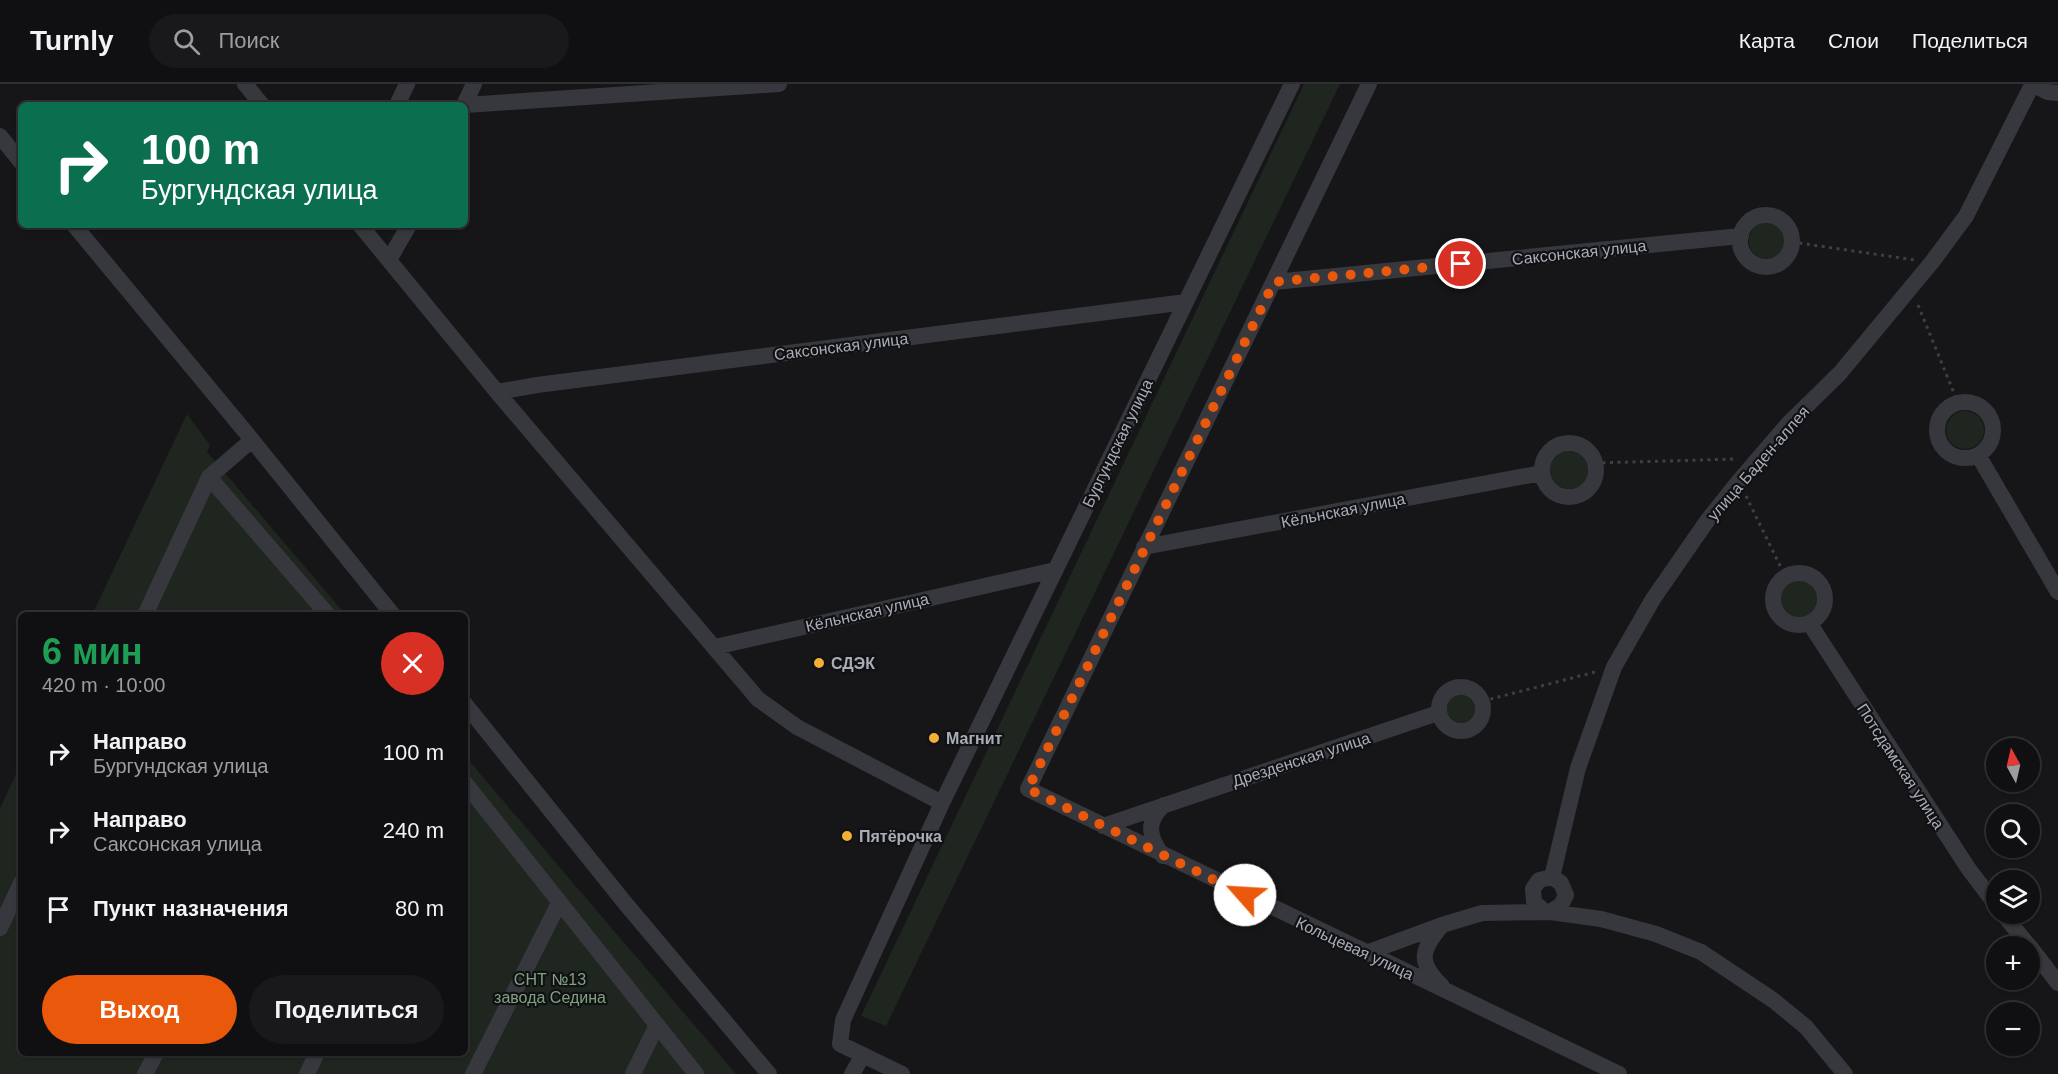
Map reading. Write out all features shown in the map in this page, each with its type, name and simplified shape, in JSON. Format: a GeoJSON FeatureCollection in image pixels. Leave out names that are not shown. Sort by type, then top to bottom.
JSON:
{"type":"FeatureCollection","features":[{"type":"Feature","properties":{"kind":"street"},"geometry":{"type":"LineString","coordinates":[[245,84],[260,102]]}},
{"type":"Feature","properties":{"kind":"street"},"geometry":{"type":"LineString","coordinates":[[398,102],[407,84]]}},
{"type":"Feature","properties":{"kind":"street"},"geometry":{"type":"LineString","coordinates":[[465,102],[474,84]]}},
{"type":"Feature","properties":{"kind":"street"},"geometry":{"type":"LineString","coordinates":[[468,105],[779,84]]}},
{"type":"Feature","properties":{"kind":"street","name":"Бургундская улица"},"geometry":{"type":"LineString","coordinates":[[863,1055],[840,1044],[843,1020],[942,803],[1292,84]]}},
{"type":"Feature","properties":{"kind":"street"},"geometry":{"type":"LineString","coordinates":[[1144,547],[1369,84]]}},
{"type":"Feature","properties":{"kind":"street","name":"улица Баден-аллея"},"geometry":{"type":"LineString","coordinates":[[1552,877],[1578,768],[1614,668],[1653,599],[1707,521],[1739,481],[1788,424],[1840,373],[1912,290],[1966,216],[2032,84],[2048,92],[2058,93]]}},
{"type":"Feature","properties":{"kind":"street"},"geometry":{"type":"LineString","coordinates":[[0,136],[18,158]]}},
{"type":"Feature","properties":{"kind":"street"},"geometry":{"type":"LineString","coordinates":[[1770,216],[1784,222],[1792,242],[1786,258],[1772,266],[1763,267],[1748,260],[1741,245],[1741,236],[1743,229],[1755,218],[1770,216]]}},
{"type":"Feature","properties":{"kind":"street"},"geometry":{"type":"LineString","coordinates":[[76,228],[391,612]]}},
{"type":"Feature","properties":{"kind":"street"},"geometry":{"type":"LineString","coordinates":[[362,228],[497,392],[758,699],[797,727],[942,803]]}},
{"type":"Feature","properties":{"kind":"street"},"geometry":{"type":"LineString","coordinates":[[389,260],[407,228]]}},
{"type":"Feature","properties":{"kind":"street","name":"Саксонская улица"},"geometry":{"type":"LineString","coordinates":[[1274,282],[1741,236]]}},
{"type":"Feature","properties":{"kind":"street","name":"Саксонская улица"},"geometry":{"type":"LineString","coordinates":[[497,392],[1186,302]]}},
{"type":"Feature","properties":{"kind":"street"},"geometry":{"type":"LineString","coordinates":[[1958,403],[1972,404],[1983,409],[1990,418],[1992,436],[1988,447],[1978,455],[1966,458],[1954,455],[1941,443],[1938,431],[1940,419],[1947,409],[1958,403]]}},
{"type":"Feature","properties":{"kind":"street"},"geometry":{"type":"LineString","coordinates":[[146,612],[209,477],[252,440]]}},
{"type":"Feature","properties":{"kind":"street"},"geometry":{"type":"LineString","coordinates":[[1573,443],[1587,450],[1595,463],[1594,479],[1590,486],[1578,495],[1562,496],[1555,493],[1544,481],[1542,473],[1544,460],[1547,454],[1558,445],[1573,443]]}},
{"type":"Feature","properties":{"kind":"street"},"geometry":{"type":"LineString","coordinates":[[1978,455],[2058,592]]}},
{"type":"Feature","properties":{"kind":"street","name":"Кёльнская улица"},"geometry":{"type":"LineString","coordinates":[[1144,547],[1542,473]]}},
{"type":"Feature","properties":{"kind":"street"},"geometry":{"type":"LineString","coordinates":[[209,477],[325,612]]}},
{"type":"Feature","properties":{"kind":"street","name":"Кольцевая улица"},"geometry":{"type":"LineString","coordinates":[[1144,547],[1028,789],[1619,1074]]}},
{"type":"Feature","properties":{"kind":"street","name":"Кёльнская улица"},"geometry":{"type":"LineString","coordinates":[[715,647],[1055,570]]}},
{"type":"Feature","properties":{"kind":"street"},"geometry":{"type":"LineString","coordinates":[[1798,572],[1807,574],[1814,578],[1823,589],[1825,604],[1818,619],[1810,624],[1799,626],[1790,624],[1775,609],[1774,588],[1785,576],[1798,572]]}},
{"type":"Feature","properties":{"kind":"street","name":"Потсдамская улица"},"geometry":{"type":"LineString","coordinates":[[1810,624],[1968,868],[1986,892]]}},
{"type":"Feature","properties":{"kind":"street"},"geometry":{"type":"LineString","coordinates":[[1455,688],[1471,689],[1481,696],[1483,701],[1480,722],[1471,729],[1460,731],[1450,728],[1442,722],[1438,713],[1441,698],[1449,690],[1455,688]]}},
{"type":"Feature","properties":{"kind":"street"},"geometry":{"type":"LineString","coordinates":[[468,708],[625,903],[769,1074]]}},
{"type":"Feature","properties":{"kind":"street","name":"Дрезденская улица"},"geometry":{"type":"LineString","coordinates":[[1103,826],[1438,713]]}},
{"type":"Feature","properties":{"kind":"street"},"geometry":{"type":"LineString","coordinates":[[468,787],[696,1074]]}},
{"type":"Feature","properties":{"kind":"street"},"geometry":{"type":"LineString","coordinates":[[1164,805],[1155,813],[1151,823],[1151,834],[1155,845],[1164,856]]}},
{"type":"Feature","properties":{"kind":"street"},"geometry":{"type":"LineString","coordinates":[[1552,877],[1562,883],[1566,895],[1561,905],[1548,912],[1534,902],[1533,889],[1539,880],[1552,877]]}},
{"type":"Feature","properties":{"kind":"street"},"geometry":{"type":"LineString","coordinates":[[0,928],[18,889]]}},
{"type":"Feature","properties":{"kind":"street"},"geometry":{"type":"LineString","coordinates":[[473,1074],[559,903]]}},
{"type":"Feature","properties":{"kind":"street"},"geometry":{"type":"LineString","coordinates":[[1366,953],[1482,913],[1548,912],[1601,919],[1656,934],[1701,952],[1773,1000],[1806,1027],[1845,1074]]}},
{"type":"Feature","properties":{"kind":"street"},"geometry":{"type":"LineString","coordinates":[[2011,924],[2020,936]]}},
{"type":"Feature","properties":{"kind":"street"},"geometry":{"type":"LineString","coordinates":[[1442,925],[1426,947],[1424,956],[1430,975],[1447,991]]}},
{"type":"Feature","properties":{"kind":"street"},"geometry":{"type":"LineString","coordinates":[[2040,961],[2058,983]]}},
{"type":"Feature","properties":{"kind":"street"},"geometry":{"type":"LineString","coordinates":[[633,1074],[657,1025]]}},
{"type":"Feature","properties":{"kind":"street"},"geometry":{"type":"LineString","coordinates":[[852,1074],[863,1055],[902,1074]]}},
{"type":"Feature","properties":{"kind":"street"},"geometry":{"type":"LineString","coordinates":[[145,1074],[154,1056]]}},
{"type":"Feature","properties":{"kind":"street"},"geometry":{"type":"LineString","coordinates":[[307,1074],[316,1056]]}},
{"type":"Feature","properties":{"kind":"path"},"geometry":{"type":"LineString","coordinates":[[1792,242],[1932,262]]}},
{"type":"Feature","properties":{"kind":"path"},"geometry":{"type":"LineString","coordinates":[[1912,290],[1958,403]]}},
{"type":"Feature","properties":{"kind":"path"},"geometry":{"type":"LineString","coordinates":[[1595,463],[1757,460]]}},
{"type":"Feature","properties":{"kind":"path"},"geometry":{"type":"LineString","coordinates":[[1739,481],[1785,576]]}},
{"type":"Feature","properties":{"kind":"path"},"geometry":{"type":"LineString","coordinates":[[1483,701],[1614,668]]}},
{"type":"Feature","properties":{"kind":"green space"},"geometry":{"type":"Polygon","coordinates":[[[1304,84],[1340,84],[886,1026],[861,1016],[1304,84]]]}},
{"type":"Feature","properties":{"kind":"green space"},"geometry":{"type":"Polygon","coordinates":[[[1768,222],[1775,223],[1781,228],[1786,234],[1786,248],[1781,254],[1775,259],[1768,260],[1761,259],[1755,254],[1750,248],[1749,241],[1750,234],[1755,228],[1761,223],[1768,222]]]}},
{"type":"Feature","properties":{"kind":"green space"},"geometry":{"type":"Polygon","coordinates":[[[1965,411],[1972,412],[1978,417],[1983,423],[1983,437],[1978,443],[1972,448],[1965,449],[1958,448],[1952,443],[1947,437],[1946,430],[1947,423],[1952,417],[1958,412],[1965,411]]]}},
{"type":"Feature","properties":{"kind":"green space"},"geometry":{"type":"Polygon","coordinates":[[[187,414],[210,445],[207,452],[343,612],[93,612],[187,414]]]}},
{"type":"Feature","properties":{"kind":"green space"},"geometry":{"type":"Polygon","coordinates":[[[1569,451],[1576,452],[1582,457],[1587,463],[1587,477],[1582,483],[1576,488],[1569,489],[1562,488],[1556,483],[1551,477],[1550,470],[1551,463],[1556,457],[1562,452],[1569,451]]]}},
{"type":"Feature","properties":{"kind":"green space"},"geometry":{"type":"Polygon","coordinates":[[[1798,580],[1805,581],[1811,586],[1816,592],[1816,606],[1811,612],[1805,617],[1798,618],[1791,617],[1785,612],[1780,606],[1779,599],[1780,592],[1785,586],[1791,581],[1798,580]]]}},
{"type":"Feature","properties":{"kind":"green space"},"geometry":{"type":"Polygon","coordinates":[[[1461,695],[1471,699],[1475,709],[1471,719],[1461,723],[1451,719],[1447,709],[1451,699],[1461,695]]]}},
{"type":"Feature","properties":{"kind":"green space","name":"СНТ №13 завода Седина"},"geometry":{"type":"Polygon","coordinates":[[[468,760],[736,1074],[0,1074],[0,808],[18,770],[18,1056],[468,1056],[468,760]]]}},
{"type":"Feature","properties":{"kind":"place","name":"СДЭК"},"geometry":{"type":"Point","coordinates":[819,663]}},
{"type":"Feature","properties":{"kind":"place","name":"Магнит"},"geometry":{"type":"Point","coordinates":[934,738]}},
{"type":"Feature","properties":{"kind":"place","name":"Пятёрочка"},"geometry":{"type":"Point","coordinates":[847,836]}},
{"type":"Feature","properties":{"kind":"route"},"geometry":{"type":"LineString","coordinates":[[1245,895],[1028,789],[1274,282],[1461,264]]}}]}
